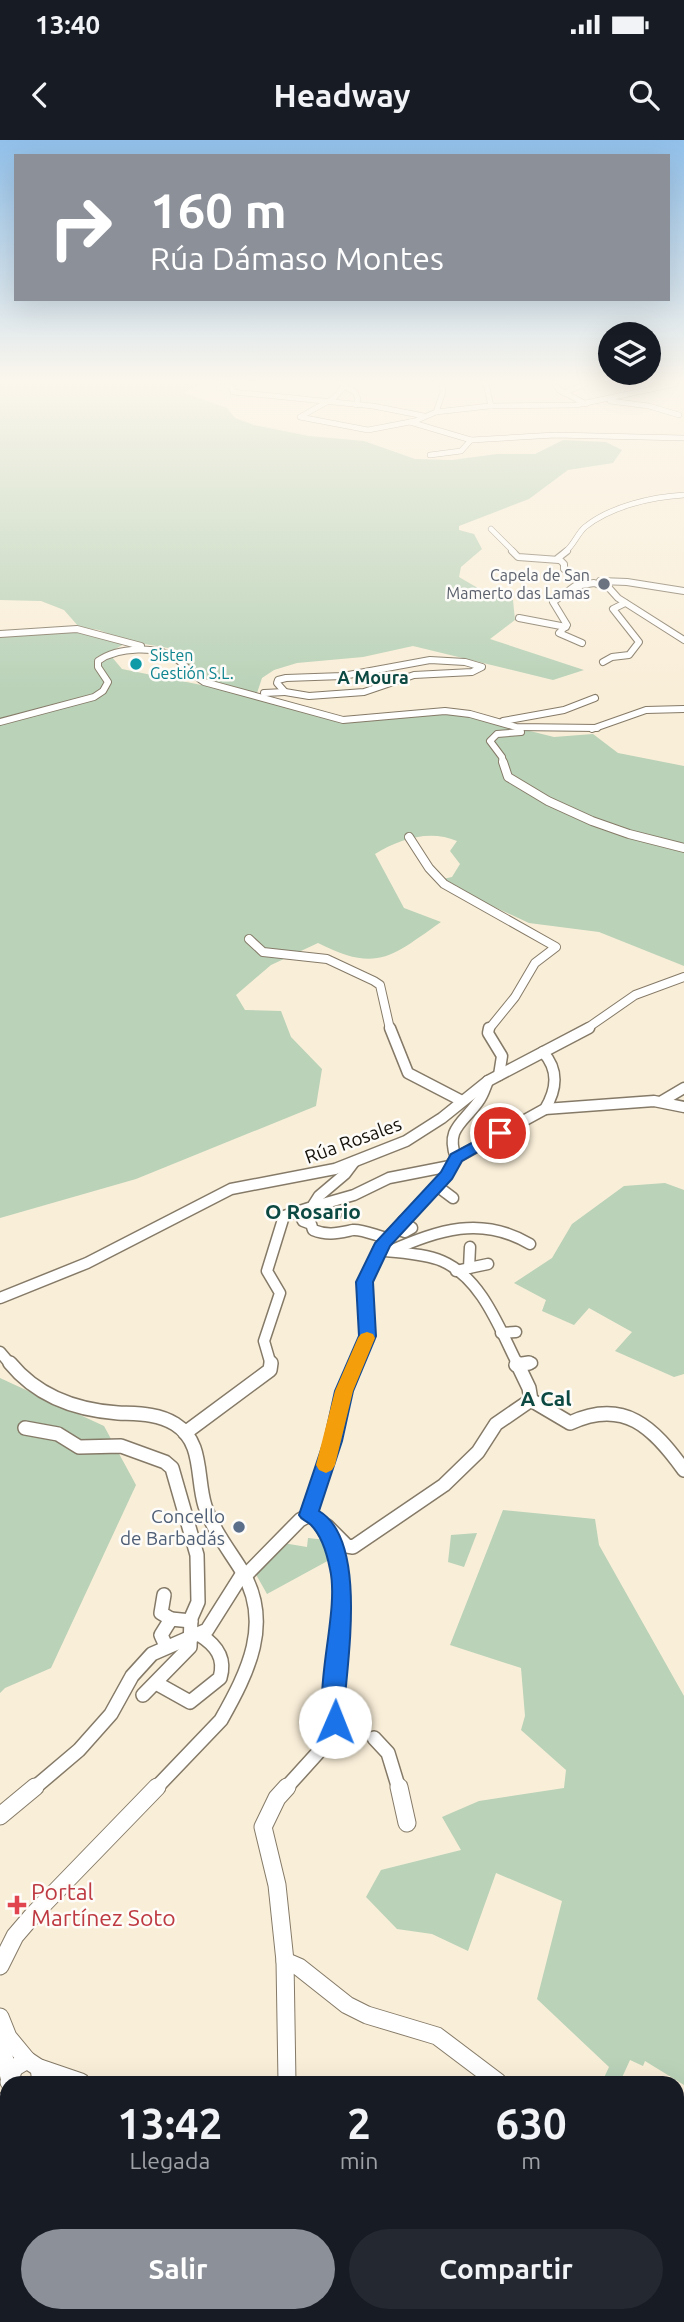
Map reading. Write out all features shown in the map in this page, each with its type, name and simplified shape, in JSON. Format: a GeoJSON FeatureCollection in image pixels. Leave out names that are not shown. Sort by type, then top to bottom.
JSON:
{"type":"FeatureCollection","features":[{"type":"Feature","properties":{"kind":"street"},"geometry":{"type":"LineString","coordinates":[[559,560],[574,545],[584,528],[601,519],[648,499],[684,495]]}},
{"type":"Feature","properties":{"kind":"street"},"geometry":{"type":"LineString","coordinates":[[491,529],[497,541],[518,557],[559,560],[564,564],[558,569]]}},
{"type":"Feature","properties":{"kind":"street"},"geometry":{"type":"LineString","coordinates":[[518,557],[516,560],[558,569],[582,582]]}},
{"type":"Feature","properties":{"kind":"street"},"geometry":{"type":"LineString","coordinates":[[582,643],[561,635],[566,623],[553,602],[571,587],[582,582],[615,582],[684,592]]}},
{"type":"Feature","properties":{"kind":"street"},"geometry":{"type":"LineString","coordinates":[[594,582],[612,591],[625,603],[684,640]]}},
{"type":"Feature","properties":{"kind":"street"},"geometry":{"type":"LineString","coordinates":[[612,591],[615,582]]}},
{"type":"Feature","properties":{"kind":"street"},"geometry":{"type":"LineString","coordinates":[[603,662],[612,657],[629,655],[639,642],[613,609],[625,603]]}},
{"type":"Feature","properties":{"kind":"street"},"geometry":{"type":"LineString","coordinates":[[519,618],[566,627]]}},
{"type":"Feature","properties":{"kind":"street"},"geometry":{"type":"LineString","coordinates":[[0,634],[28,630],[85,630],[130,644],[166,651],[204,682],[343,720],[444,711],[537,728],[597,728]]}},
{"type":"Feature","properties":{"kind":"street"},"geometry":{"type":"LineString","coordinates":[[0,722],[94,697],[103,691],[108,682],[98,667],[98,661],[107,654],[137,650],[173,657]]}},
{"type":"Feature","properties":{"kind":"street"},"geometry":{"type":"LineString","coordinates":[[258,695],[285,692],[309,696],[364,692],[386,687],[414,675],[472,672],[482,667],[455,661],[426,661],[341,676],[287,677],[277,683],[285,692]]}},
{"type":"Feature","properties":{"kind":"street"},"geometry":{"type":"LineString","coordinates":[[499,722],[564,710],[595,698]]}},
{"type":"Feature","properties":{"kind":"street"},"geometry":{"type":"LineString","coordinates":[[684,709],[646,710],[597,728],[561,734],[505,733],[493,736],[490,743],[502,757],[504,771],[530,792],[617,831],[684,848]]}},
{"type":"Feature","properties":{"kind":"street"},"geometry":{"type":"LineString","coordinates":[[409,837],[429,868],[444,884],[556,947],[535,964],[515,996],[489,1027],[488,1033],[503,1057],[499,1075]]}},
{"type":"Feature","properties":{"kind":"street"},"geometry":{"type":"LineString","coordinates":[[249,939],[261,952],[278,956],[318,957],[380,985],[391,1033],[408,1073],[462,1101]]}},
{"type":"Feature","properties":{"kind":"street","name":"Rúa Rosales"},"geometry":{"type":"LineString","coordinates":[[0,1298],[87,1263],[231,1189],[314,1174],[354,1162],[406,1141],[424,1131],[488,1081],[596,1024],[635,995],[684,977]]}},
{"type":"Feature","properties":{"kind":"street"},"geometry":{"type":"LineString","coordinates":[[185,1433],[270,1370],[272,1363],[264,1348],[264,1340],[281,1293],[268,1276],[267,1266],[284,1216],[354,1195],[388,1178],[453,1162],[545,1109],[556,1089],[553,1065],[543,1052]]}},
{"type":"Feature","properties":{"kind":"street"},"geometry":{"type":"LineString","coordinates":[[313,1517],[344,1391],[368,1336],[363,1287],[399,1225],[447,1175],[453,1162],[453,1130],[477,1104],[488,1081]]}},
{"type":"Feature","properties":{"kind":"street"},"geometry":{"type":"LineString","coordinates":[[662,1101],[684,1088]]}},
{"type":"Feature","properties":{"kind":"street"},"geometry":{"type":"LineString","coordinates":[[545,1109],[662,1101],[684,1107]]}},
{"type":"Feature","properties":{"kind":"street"},"geometry":{"type":"LineString","coordinates":[[336,1214],[317,1206],[314,1200],[330,1189],[354,1162]]}},
{"type":"Feature","properties":{"kind":"street"},"geometry":{"type":"LineString","coordinates":[[437,1186],[453,1198]]}},
{"type":"Feature","properties":{"kind":"street"},"geometry":{"type":"LineString","coordinates":[[298,1211],[303,1221],[311,1224],[313,1230],[320,1234],[344,1234],[354,1230],[385,1247],[463,1269],[488,1264]]}},
{"type":"Feature","properties":{"kind":"street"},"geometry":{"type":"LineString","coordinates":[[385,1247],[449,1228],[501,1228],[530,1244]]}},
{"type":"Feature","properties":{"kind":"street"},"geometry":{"type":"LineString","coordinates":[[463,1269],[470,1247]]}},
{"type":"Feature","properties":{"kind":"street"},"geometry":{"type":"LineString","coordinates":[[463,1269],[484,1297],[529,1388],[531,1400]]}},
{"type":"Feature","properties":{"kind":"street"},"geometry":{"type":"LineString","coordinates":[[500,1333],[516,1332]]}},
{"type":"Feature","properties":{"kind":"street"},"geometry":{"type":"LineString","coordinates":[[0,1352],[27,1382],[41,1392],[99,1410],[151,1415],[164,1419],[185,1433],[198,1452],[205,1508],[244,1575],[254,1598],[258,1628],[233,1702],[221,1720],[33,1915],[15,1936],[0,1966]]}},
{"type":"Feature","properties":{"kind":"street"},"geometry":{"type":"LineString","coordinates":[[516,1365],[533,1363]]}},
{"type":"Feature","properties":{"kind":"street"},"geometry":{"type":"LineString","coordinates":[[313,1517],[346,1546],[353,1547],[444,1485],[472,1460],[496,1424],[531,1400]]}},
{"type":"Feature","properties":{"kind":"street"},"geometry":{"type":"LineString","coordinates":[[531,1400],[570,1423],[584,1416],[607,1411],[630,1418],[652,1430],[684,1470]]}},
{"type":"Feature","properties":{"kind":"street"},"geometry":{"type":"LineString","coordinates":[[25,1428],[58,1434],[79,1447],[121,1446],[170,1464],[197,1555],[198,1602],[191,1621],[196,1636]]}},
{"type":"Feature","properties":{"kind":"street"},"geometry":{"type":"LineString","coordinates":[[143,1695],[189,1649],[196,1636],[215,1620],[244,1575],[300,1520],[313,1517]]}},
{"type":"Feature","properties":{"kind":"street"},"geometry":{"type":"LineString","coordinates":[[287,2076],[285,1961],[277,1885],[265,1847],[263,1827],[277,1798],[323,1747],[335,1722],[335,1660],[342,1586],[333,1544],[313,1517]]}},
{"type":"Feature","properties":{"kind":"street"},"geometry":{"type":"LineString","coordinates":[[164,1595],[161,1613],[171,1619],[191,1621]]}},
{"type":"Feature","properties":{"kind":"street"},"geometry":{"type":"LineString","coordinates":[[166,1646],[161,1635],[171,1619]]}},
{"type":"Feature","properties":{"kind":"street"},"geometry":{"type":"LineString","coordinates":[[0,1816],[79,1750],[116,1707],[135,1672],[152,1654],[166,1646],[196,1636],[215,1645],[219,1651],[222,1667],[220,1678],[190,1702],[156,1683]]}},
{"type":"Feature","properties":{"kind":"street"},"geometry":{"type":"LineString","coordinates":[[374,1738],[386,1746],[397,1773],[399,1798],[407,1823]]}},
{"type":"Feature","properties":{"kind":"street"},"geometry":{"type":"LineString","coordinates":[[285,1961],[299,1967],[347,2005],[367,2015],[438,2036],[490,2076]]}},
{"type":"Feature","properties":{"kind":"street"},"geometry":{"type":"LineString","coordinates":[[0,2017],[8,2038],[36,2070]]}},
{"type":"Feature","properties":{"kind":"street"},"geometry":{"type":"LineString","coordinates":[[0,2040],[8,2076]]}},
{"type":"Feature","properties":{"kind":"street"},"geometry":{"type":"LineString","coordinates":[[11,2076],[18,2064],[58,2076]]}},
{"type":"Feature","properties":{"kind":"green space"},"geometry":{"type":"Polygon","coordinates":[[[0,486],[547,486],[529,499],[459,526],[459,530],[474,534],[482,549],[461,567],[459,577],[488,594],[513,600],[515,620],[490,639],[584,670],[553,680],[413,646],[363,657],[297,663],[274,670],[262,678],[257,693],[203,678],[168,648],[127,641],[99,630],[79,627],[64,610],[41,601],[0,600],[0,486]]]}},
{"type":"Feature","properties":{"kind":"green space"},"geometry":{"type":"Polygon","coordinates":[[[71,631],[90,633],[124,644],[112,651],[111,656],[122,669],[261,697],[337,721],[355,722],[424,713],[457,713],[554,737],[593,734],[618,753],[684,766],[684,966],[599,932],[529,923],[475,898],[443,879],[452,877],[460,864],[450,851],[457,841],[436,836],[404,840],[375,854],[404,908],[441,922],[396,952],[383,957],[355,957],[318,943],[271,965],[236,995],[245,1010],[281,1011],[291,1037],[322,1069],[316,1106],[136,1179],[0,1218],[0,635],[71,631]]]}},
{"type":"Feature","properties":{"kind":"green space"},"geometry":{"type":"Polygon","coordinates":[[[665,1183],[684,1190],[684,1374],[674,1377],[615,1351],[632,1332],[589,1308],[574,1325],[542,1311],[546,1300],[514,1283],[552,1258],[572,1224],[624,1186],[665,1183]]]}},
{"type":"Feature","properties":{"kind":"green space"},"geometry":{"type":"Polygon","coordinates":[[[0,1378],[104,1426],[136,1485],[51,1668],[5,1688],[0,1693],[0,1378]]]}},
{"type":"Feature","properties":{"kind":"green space"},"geometry":{"type":"Polygon","coordinates":[[[503,1510],[595,1519],[599,1545],[684,1696],[684,2076],[669,2076],[645,2061],[643,2066],[630,2060],[623,2076],[605,2076],[609,2067],[537,1999],[562,1901],[496,1873],[468,1951],[432,1934],[397,1929],[366,1897],[381,1870],[461,1850],[442,1817],[479,1801],[564,1788],[566,1770],[521,1730],[525,1716],[521,1668],[450,1645],[503,1510]]]}},
{"type":"Feature","properties":{"kind":"green space"},"geometry":{"type":"Polygon","coordinates":[[[477,1533],[464,1567],[448,1562],[451,1535],[477,1533]]]}},
{"type":"Feature","properties":{"kind":"green space"},"geometry":{"type":"Polygon","coordinates":[[[308,1538],[326,1540],[333,1558],[267,1594],[254,1571],[283,1543],[307,1547],[308,1538]]]}},
{"type":"Feature","properties":{"kind":"slow traffic"},"geometry":{"type":"LineString","coordinates":[[326,1465],[344,1391],[367,1338]]}},
{"type":"Feature","properties":{"kind":"place","name":"Capela de San Mamerto das Lamas"},"geometry":{"type":"Point","coordinates":[604,584]}},
{"type":"Feature","properties":{"kind":"place","name":"Sisten Gestión S.L."},"geometry":{"type":"Point","coordinates":[136,664]}},
{"type":"Feature","properties":{"kind":"place","name":"Concello de Barbadás"},"geometry":{"type":"Point","coordinates":[239,1527]}},
{"type":"Feature","properties":{"kind":"place","name":"Portal Martínez Soto"},"geometry":{"type":"Point","coordinates":[17,1905]}},
{"type":"Feature","properties":{"kind":"district","name":"A Moura"},"geometry":{"type":"Point","coordinates":[373,678]}},
{"type":"Feature","properties":{"kind":"district","name":"O Rosario"},"geometry":{"type":"Point","coordinates":[313,1212]}},
{"type":"Feature","properties":{"kind":"district","name":"A Cal"},"geometry":{"type":"Point","coordinates":[546,1399]}},
{"type":"Feature","properties":{"kind":"route"},"geometry":{"type":"LineString","coordinates":[[335,1722],[333,1709],[342,1597],[341,1572],[333,1544],[317,1518],[309,1515],[333,1441],[344,1391],[368,1336],[363,1292],[365,1282],[377,1251],[447,1175],[456,1158],[500,1133]]}}]}
